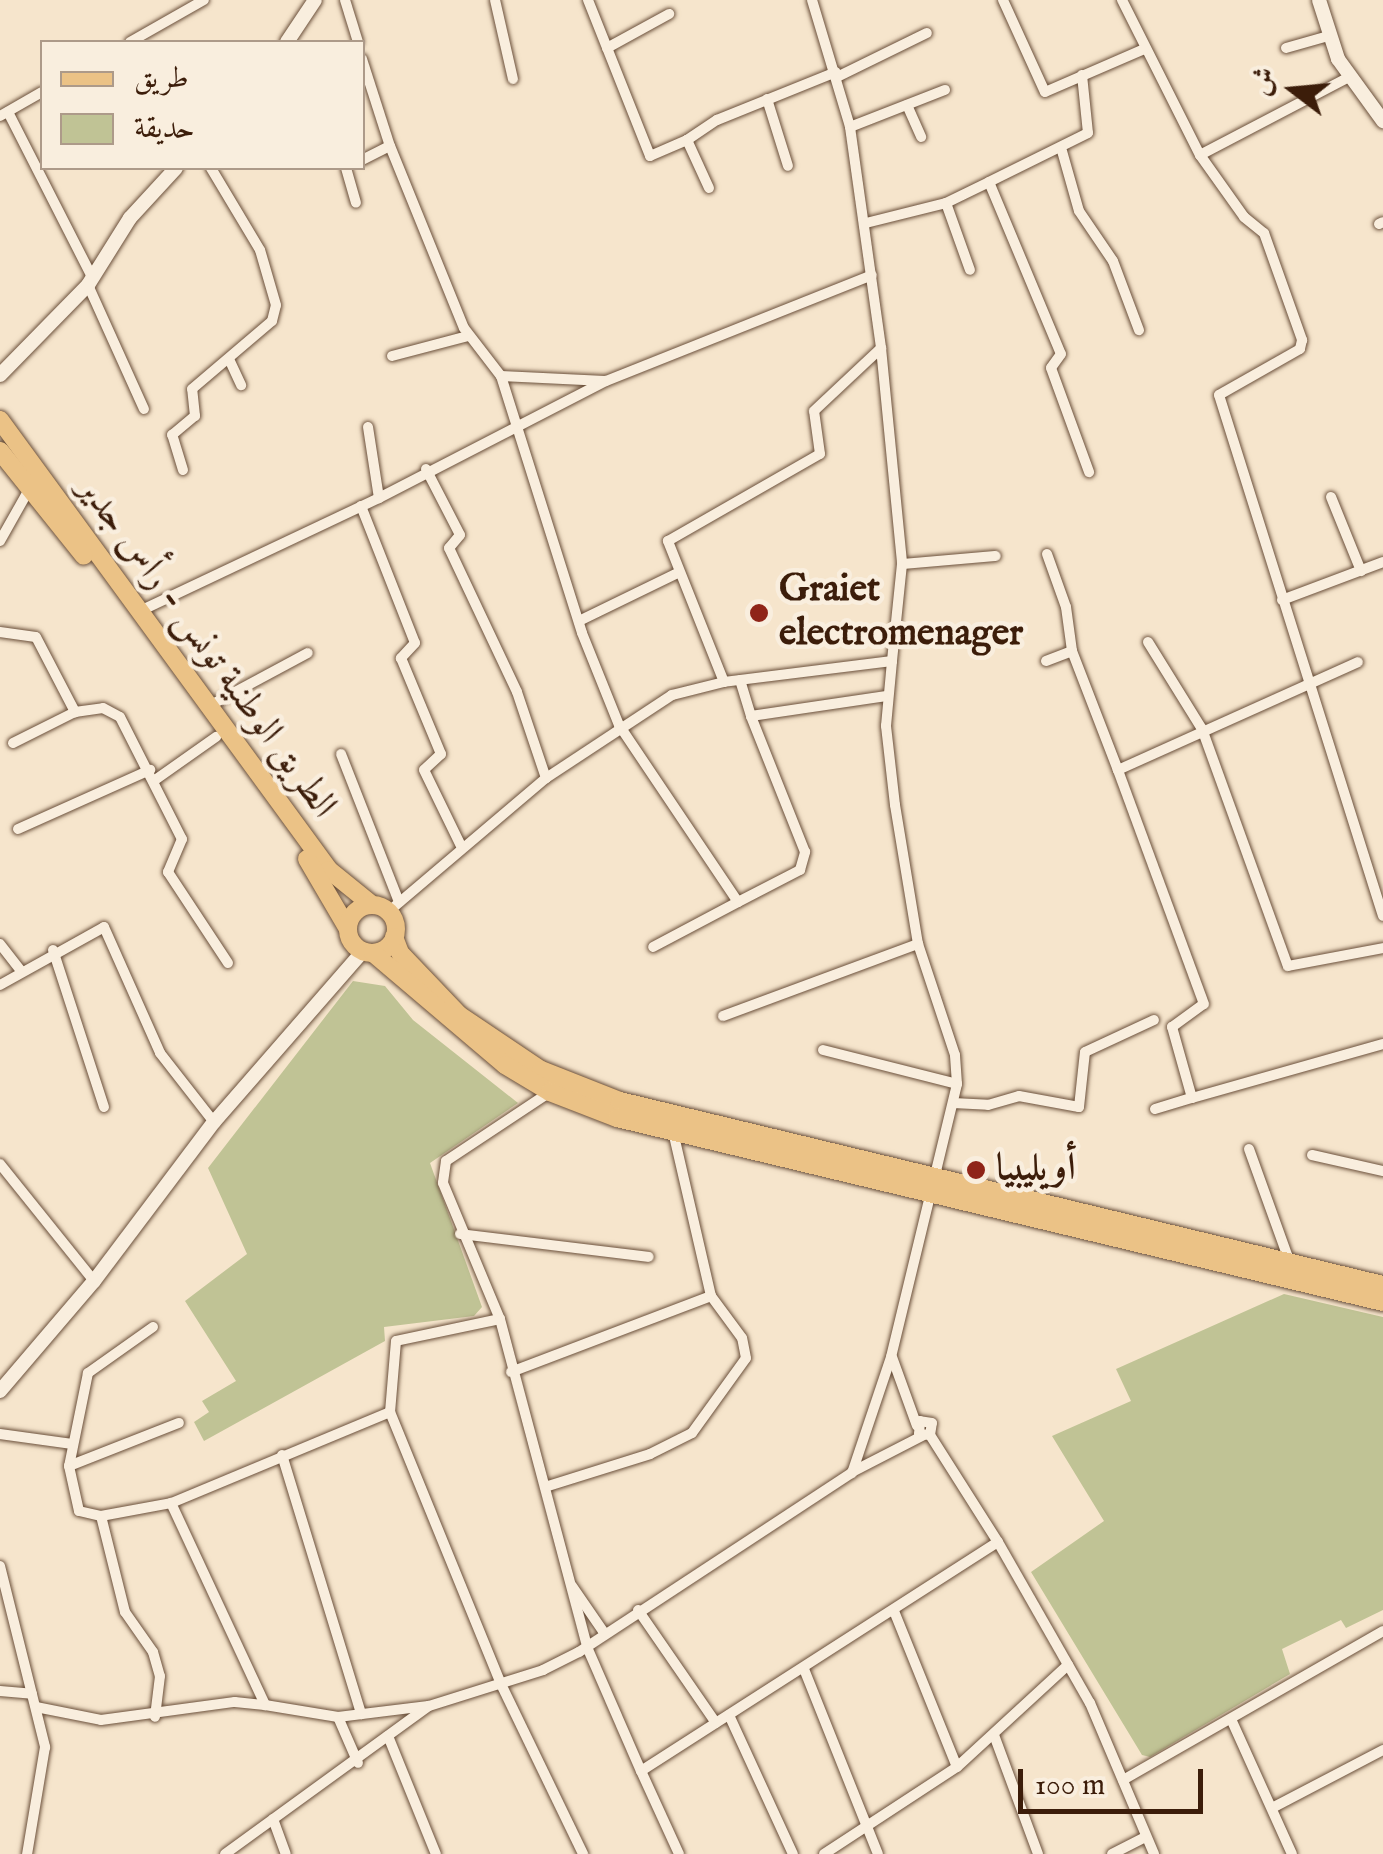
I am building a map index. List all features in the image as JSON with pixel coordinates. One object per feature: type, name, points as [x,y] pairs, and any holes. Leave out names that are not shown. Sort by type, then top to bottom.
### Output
[{"type":"main road","name":"الطريق الوطنية تونس - رأس جدير","points":[[0,420],[329,870],[386,906]]},
{"type":"main road","name":"الطريق الوطنية تونس - رأس جدير","points":[[0,451],[31,486],[289,832],[348,930],[368,952]]},
{"type":"main road","points":[[348,930],[352,915],[386,906],[400,952],[459,1015],[542,1070],[677,1118],[1383,1302]]},
{"type":"main road","points":[[394,938],[368,952],[455,1028],[550,1092],[673,1132],[1383,1285]]},
{"type":"street","points":[[134,40],[204,0]]},
{"type":"street","points":[[288,40],[315,0]]},
{"type":"street","points":[[345,0],[357,40]]},
{"type":"street","points":[[495,0],[513,79]]},
{"type":"street","points":[[588,0],[650,156],[767,99],[836,74],[926,32]]},
{"type":"street","points":[[812,0],[850,127],[881,348],[902,564],[887,696],[888,753],[918,944],[956,1055],[957,1084],[929,1186],[891,1356],[852,1472]]},
{"type":"street","points":[[1003,0],[1044,92],[1142,50]]},
{"type":"street","points":[[1122,0],[1142,50],[1200,155],[1244,217],[1264,233],[1302,340],[1300,348],[1219,395],[1308,684],[1380,890],[1383,916]]},
{"type":"street","points":[[1319,0],[1328,36],[1349,77],[1383,121]]},
{"type":"street","points":[[608,48],[669,14]]},
{"type":"street","points":[[1286,48],[1328,36]]},
{"type":"street","points":[[365,68],[390,146],[468,336],[500,376],[620,725],[738,902]]},
{"type":"street","points":[[866,223],[946,202],[1062,151],[1091,128],[1082,76]]},
{"type":"street","points":[[1200,155],[1349,77]]},
{"type":"street","points":[[850,127],[945,90]]},
{"type":"street","points":[[40,93],[4,114],[90,282],[144,409]]},
{"type":"street","points":[[767,99],[788,166]]},
{"type":"street","points":[[907,105],[920,137]]},
{"type":"street","points":[[686,140],[709,188]]},
{"type":"street","points":[[365,158],[390,146]]},
{"type":"street","points":[[1062,151],[1079,210],[1113,261],[1139,330]]},
{"type":"street","points":[[0,375],[90,282],[130,218],[174,170]]},
{"type":"street","points":[[183,470],[172,435],[195,416],[192,389],[272,322],[276,305],[260,250],[213,170]]},
{"type":"street","points":[[347,170],[356,203]]},
{"type":"street","points":[[988,182],[1061,354],[1051,368],[1089,472]]},
{"type":"street","points":[[946,202],[970,270]]},
{"type":"street","points":[[140,611],[379,498],[517,422],[606,381],[872,275]]},
{"type":"street","points":[[392,356],[468,336]]},
{"type":"street","points":[[724,682],[668,541],[820,454],[814,411],[881,348]]},
{"type":"street","points":[[229,359],[241,385]]},
{"type":"street","points":[[500,376],[606,381]]},
{"type":"street","points":[[368,428],[379,498]]},
{"type":"street","points":[[426,469],[460,535],[449,548],[517,692],[546,778]]},
{"type":"street","points":[[0,542],[31,486]]},
{"type":"street","points":[[1332,496],[1361,571]]},
{"type":"street","points":[[361,506],[415,644],[401,658],[442,754],[424,770],[462,848]]},
{"type":"street","points":[[1047,554],[1066,607],[1072,651],[1204,1004],[1172,1027],[1192,1098]]},
{"type":"street","points":[[902,564],[996,556]]},
{"type":"street","points":[[1282,600],[1383,562]]},
{"type":"street","points":[[581,620],[678,573]]},
{"type":"street","points":[[0,632],[36,637],[75,712]]},
{"type":"street","points":[[1148,642],[1202,729],[1288,966],[1383,948]]},
{"type":"street","points":[[1046,660],[1072,651]]},
{"type":"street","points":[[208,707],[308,653]]},
{"type":"street","points":[[341,754],[386,906],[546,778],[620,725],[672,695],[724,682],[892,661]]},
{"type":"street","points":[[1118,770],[1358,662]]},
{"type":"street","points":[[653,946],[800,870],[806,852],[740,680]]},
{"type":"street","points":[[752,716],[887,696]]},
{"type":"street","points":[[13,743],[75,712],[115,712],[153,775],[183,844],[168,861],[168,872],[228,963]]},
{"type":"street","points":[[18,829],[153,775],[216,737]]},
{"type":"street","points":[[0,985],[53,950],[105,928],[160,1053],[214,1122]]},
{"type":"street","points":[[0,944],[20,970]]},
{"type":"street","points":[[723,1016],[918,944]]},
{"type":"street","points":[[53,950],[104,1106]]},
{"type":"street","points":[[0,1391],[94,1280],[214,1122],[368,952]]},
{"type":"street","points":[[953,1102],[988,1105],[1019,1096],[1079,1107],[1085,1052],[1154,1020]]},
{"type":"street","points":[[1155,1109],[1383,1044]]},
{"type":"street","points":[[823,1050],[957,1084]]},
{"type":"street","points":[[550,1092],[446,1162],[442,1182],[460,1234],[500,1319],[587,1647],[679,1854]]},
{"type":"street","points":[[545,1487],[650,1454],[692,1433],[746,1358],[742,1338],[710,1296],[673,1132]]},
{"type":"street","points":[[1249,1149],[1290,1264]]},
{"type":"street","points":[[1312,1155],[1383,1171]]},
{"type":"street","points":[[0,1164],[94,1280]]},
{"type":"street","points":[[460,1234],[649,1257]]},
{"type":"street","points":[[511,1372],[710,1296]]},
{"type":"street","points":[[500,1319],[396,1340],[390,1412],[500,1682],[582,1854]]},
{"type":"street","points":[[153,1327],[95,1363],[69,1466],[79,1511],[101,1516],[171,1503],[390,1412]]},
{"type":"street","points":[[891,1356],[922,1429],[998,1542],[1068,1665],[1154,1854]]},
{"type":"street","points":[[69,1466],[180,1424]]},
{"type":"street","points":[[36,1707],[78,1718],[155,1717],[235,1702],[338,1717],[429,1706],[543,1670],[587,1647],[638,1610],[922,1429]]},
{"type":"street","points":[[0,1434],[72,1444]]},
{"type":"street","points":[[282,1454],[361,1714]]},
{"type":"street","points":[[171,1503],[265,1706]]},
{"type":"street","points":[[101,1516],[125,1612],[153,1652],[160,1676],[155,1717]]},
{"type":"street","points":[[641,1771],[998,1542]]},
{"type":"street","points":[[0,1566],[44,1747],[26,1854]]},
{"type":"street","points":[[566,1577],[605,1634]]},
{"type":"street","points":[[638,1610],[716,1723]]},
{"type":"street","points":[[894,1611],[958,1766]]},
{"type":"street","points":[[1123,1780],[1383,1632]]},
{"type":"street","points":[[824,1854],[958,1766],[1068,1665]]},
{"type":"street","points":[[804,1669],[878,1854]]},
{"type":"street","points":[[0,1692],[32,1694]]},
{"type":"street","points":[[225,1854],[358,1763],[429,1706]]},
{"type":"street","points":[[729,1715],[793,1854]]},
{"type":"street","points":[[338,1717],[358,1763]]},
{"type":"street","points":[[1231,1720],[1292,1854]]},
{"type":"street","points":[[994,1735],[1038,1854]]},
{"type":"street","points":[[388,1736],[436,1854]]},
{"type":"street","points":[[1272,1808],[1383,1750]]},
{"type":"street","points":[[273,1818],[286,1854]]},
{"type":"street","points":[[1112,1854],[1146,1837]]},
{"type":"green space","points":[[353,981],[385,986],[413,1020],[518,1103],[430,1163],[482,1307],[474,1316],[384,1327],[385,1341],[204,1441],[194,1422],[209,1412],[202,1401],[236,1381],[185,1301],[247,1254],[208,1168]]},
{"type":"green space","points":[[1284,1294],[1383,1317],[1383,1610],[1346,1628],[1341,1620],[1282,1649],[1290,1674],[1150,1757],[1142,1755],[1031,1572],[1104,1521],[1052,1436],[1131,1401],[1116,1369]]},
{"type":"place","name":"Graiet electromenager","points":[[759,613]]},
{"type":"place","name":"أويليبيا","points":[[976,1170]]}]
